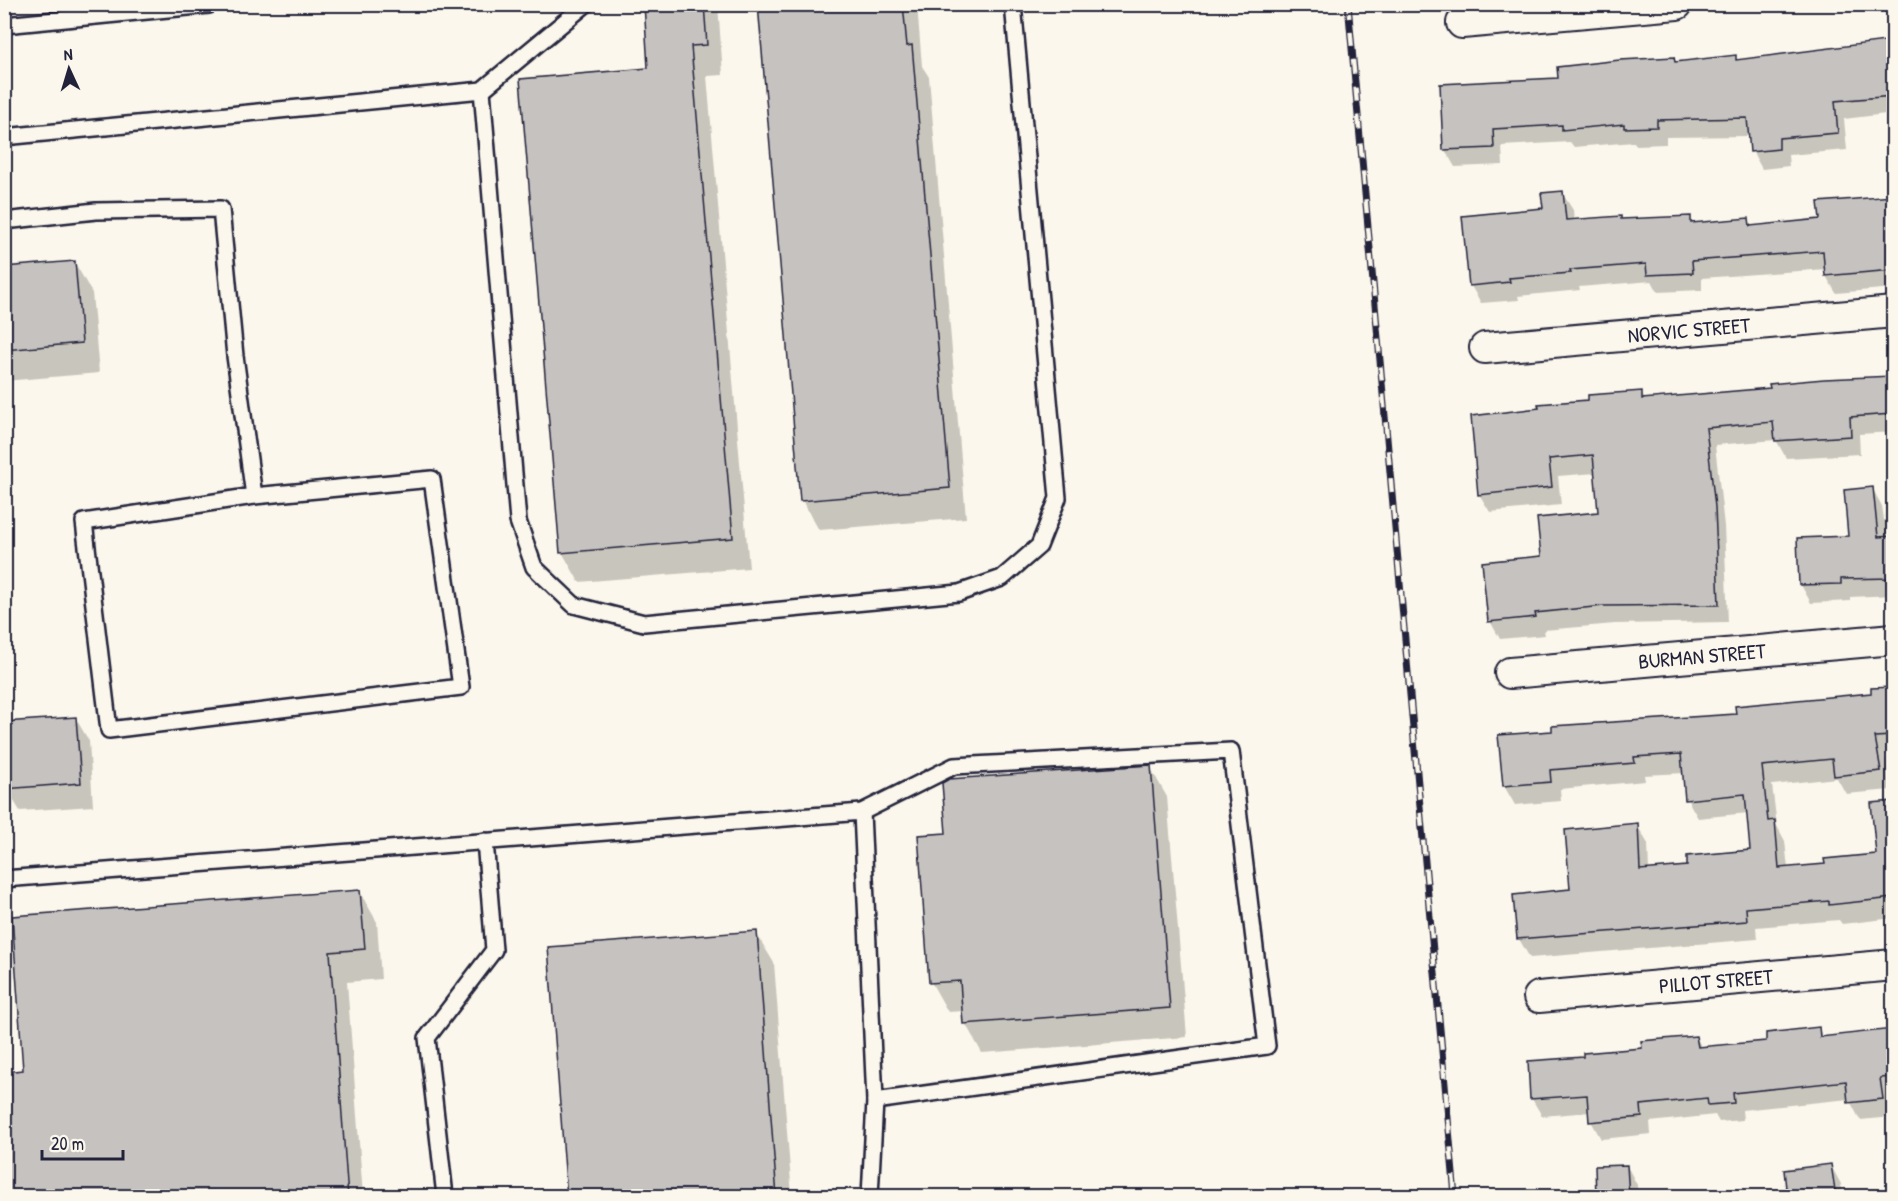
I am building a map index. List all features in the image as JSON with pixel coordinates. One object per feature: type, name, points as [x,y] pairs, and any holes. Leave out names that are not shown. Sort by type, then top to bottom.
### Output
[{"type":"street","points":[[1462,23],[1677,4]]},
{"type":"street","name":"NORVIC STREET","points":[[1485,348],[1893,312]]},
{"type":"street","name":"BURMAN STREET","points":[[1510,673],[1893,639]]},
{"type":"street","name":"PILLOT STREET","points":[[1539,997],[1893,965]]},
{"type":"lane","points":[[4,25],[209,4]]},
{"type":"lane","points":[[4,137],[482,90],[586,4]]},
{"type":"lane","points":[[482,90],[518,521],[534,567],[574,605],[644,623],[959,593],[1002,578],[1039,546],[1058,498],[1013,4]]},
{"type":"lane","points":[[4,221],[96,211],[221,209],[235,356],[254,496]]},
{"type":"lane","points":[[432,479],[460,687],[109,730],[84,522],[254,496],[432,479]]},
{"type":"lane","points":[[4,879],[862,812],[954,766],[1232,751],[1267,1046],[875,1101]]},
{"type":"lane","points":[[862,812],[875,1101],[870,1197]]},
{"type":"lane","points":[[445,1197],[427,1038],[494,950],[484,841]]},
{"type":"building","points":[[644,4],[704,4],[707,45],[691,46],[733,538],[560,553],[520,79],[648,68]]},
{"type":"building","points":[[758,4],[903,4],[907,46],[912,45],[950,488],[800,501]]},
{"type":"building","points":[[1893,40],[1893,96],[1835,101],[1838,133],[1779,138],[1779,149],[1750,152],[1747,118],[1657,120],[1657,127],[1624,128],[1624,124],[1562,130],[1562,125],[1493,129],[1494,148],[1443,150],[1440,84],[1558,78],[1557,67],[1620,60],[1674,57],[1675,62],[1736,55],[1736,60]]},
{"type":"building","points":[[1563,191],[1566,220],[1621,216],[1621,219],[1691,216],[1691,223],[1749,218],[1750,226],[1820,219],[1818,202],[1893,196],[1893,270],[1825,276],[1823,251],[1692,261],[1693,273],[1647,275],[1646,264],[1570,270],[1571,273],[1509,278],[1510,282],[1469,286],[1462,216],[1543,208],[1541,193]]},
{"type":"building","points":[[75,261],[82,343],[4,350],[4,267]]},
{"type":"building","points":[[1893,376],[1893,414],[1850,417],[1851,436],[1775,441],[1773,422],[1706,428],[1715,507],[1719,605],[1604,606],[1535,613],[1536,617],[1488,622],[1482,562],[1541,556],[1537,518],[1598,512],[1593,455],[1549,459],[1552,487],[1478,495],[1471,416],[1539,408],[1538,404],[1588,400],[1588,395],[1642,391],[1642,399],[1770,388],[1769,384]]},
{"type":"building","points":[[1873,487],[1878,537],[1893,536],[1893,578],[1841,579],[1841,584],[1799,585],[1797,538],[1848,536],[1844,490]]},
{"type":"building","points":[[1893,687],[1893,736],[1875,737],[1881,771],[1834,776],[1832,759],[1762,766],[1768,821],[1775,820],[1779,868],[1825,864],[1824,859],[1876,854],[1871,803],[1893,801],[1893,898],[1829,905],[1829,901],[1746,908],[1747,921],[1517,939],[1513,895],[1570,889],[1565,830],[1638,823],[1640,870],[1687,866],[1687,856],[1750,850],[1745,794],[1685,800],[1681,754],[1634,757],[1635,763],[1550,770],[1551,782],[1503,786],[1498,735],[1552,731],[1552,726],[1736,714],[1735,706],[1871,693],[1871,688]]},
{"type":"building","points":[[76,717],[81,783],[4,789],[4,722]]},
{"type":"building","points":[[1151,765],[1170,1008],[963,1024],[960,981],[929,983],[918,835],[946,833],[942,783],[949,779]]},
{"type":"building","points":[[360,890],[365,949],[330,952],[348,1197],[4,1197],[4,1072],[23,1070],[12,916]]},
{"type":"building","points":[[757,931],[777,1197],[567,1197],[548,947]]},
{"type":"building","points":[[1819,1027],[1820,1037],[1893,1029],[1893,1077],[1880,1078],[1883,1099],[1848,1103],[1846,1081],[1733,1093],[1734,1103],[1708,1105],[1707,1098],[1641,1105],[1642,1117],[1589,1122],[1587,1095],[1530,1099],[1528,1061],[1583,1057],[1583,1053],[1642,1048],[1641,1041],[1696,1036],[1698,1047],[1766,1041],[1766,1033]]},
{"type":"building","points":[[1831,1164],[1836,1197],[1787,1197],[1784,1170]]},
{"type":"building","points":[[1627,1165],[1629,1197],[1596,1197],[1595,1166]]},
{"type":"railway","points":[[1348,4],[1455,1196]]}]
